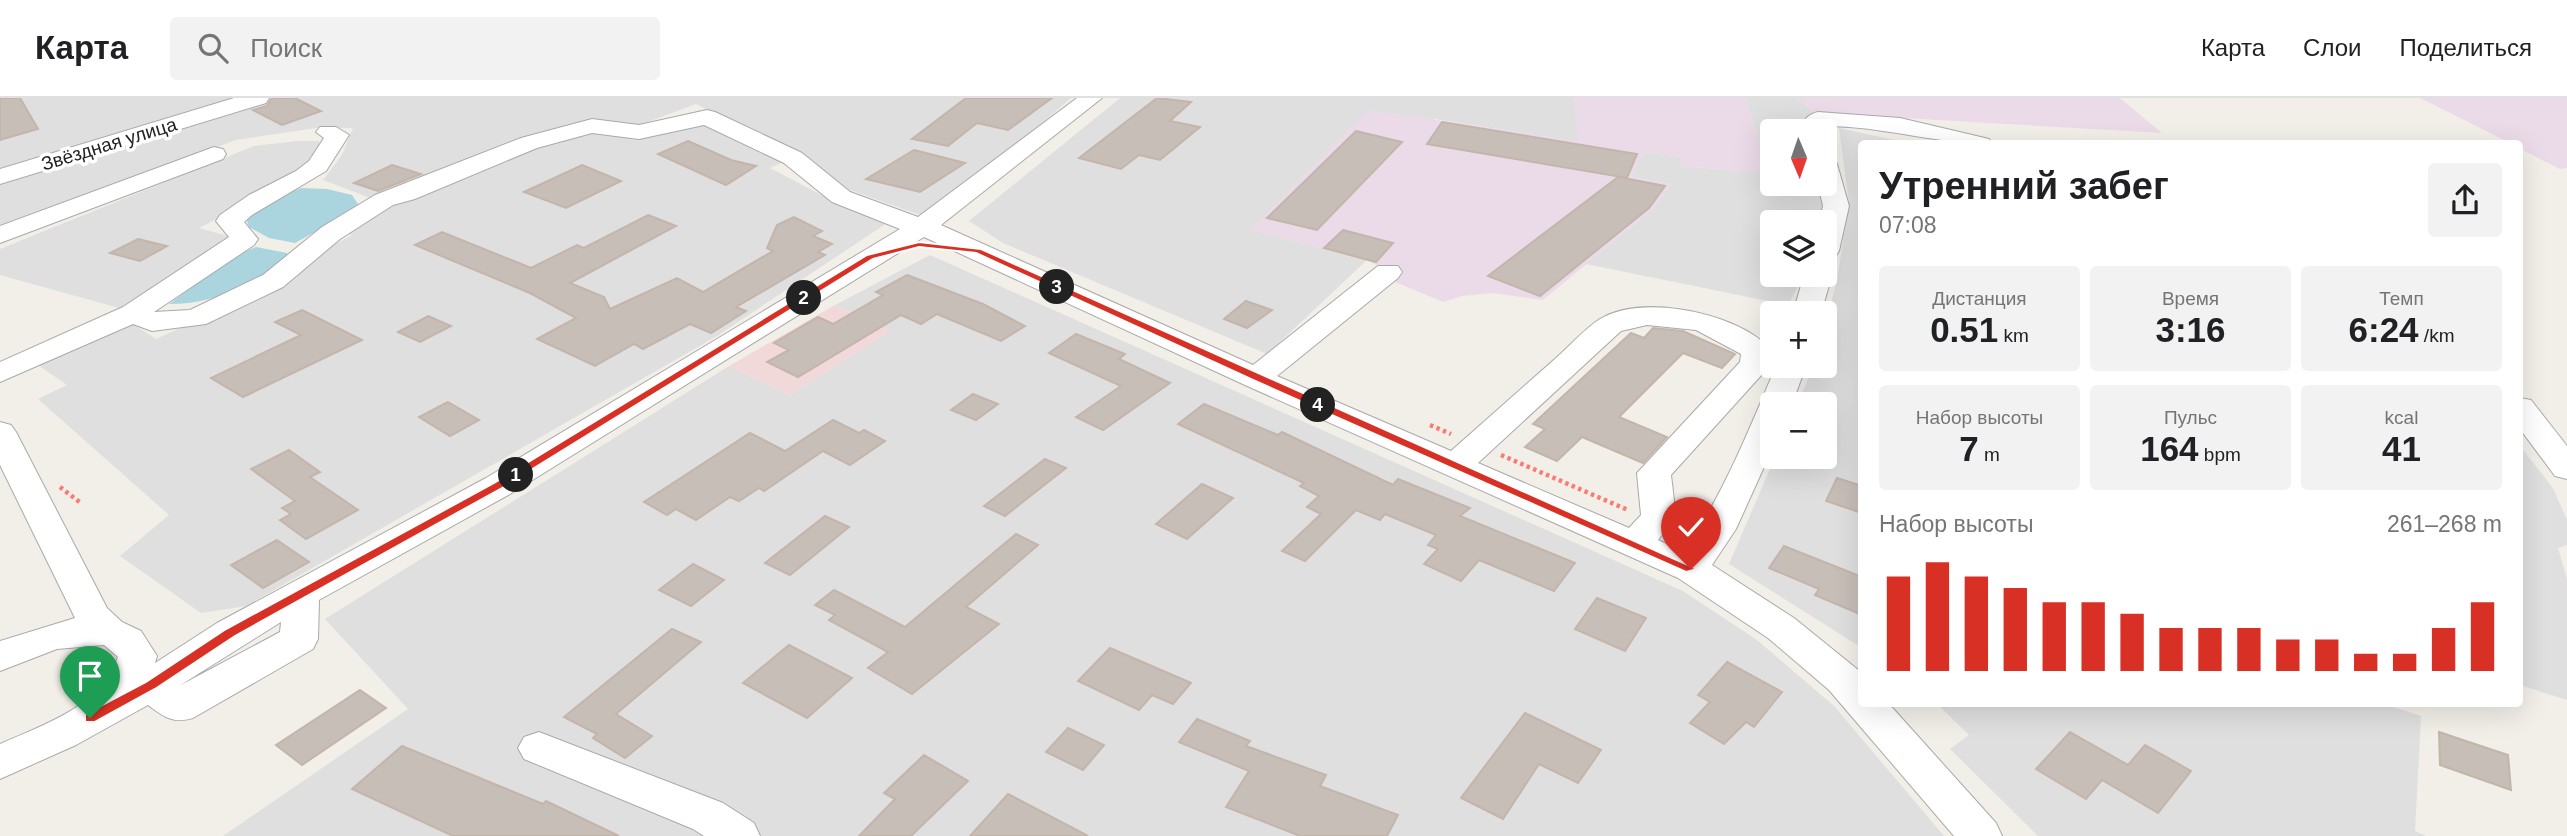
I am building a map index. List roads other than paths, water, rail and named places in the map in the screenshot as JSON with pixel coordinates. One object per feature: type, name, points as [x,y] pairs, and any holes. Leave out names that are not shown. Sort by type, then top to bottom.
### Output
[{"type":"street","name":"Звёздная улица","points":[[0,177],[258,98]]},
{"type":"street","points":[[0,763],[151,685],[230,633],[498,486],[923,226],[1091,98]]},
{"type":"street","points":[[133,313],[152,321],[196,318],[273,281],[331,233],[384,200],[406,194],[528,143],[592,126],[639,132],[707,117],[793,158],[841,197],[900,221],[923,226],[1256,378],[1467,455],[1645,533],[1691,569],[1752,606],[1799,641],[1858,695]]},
{"type":"street","points":[[1838,120],[1920,129],[1965,140]]},
{"type":"street","points":[[0,373],[133,313],[245,240],[229,221],[240,210],[323,164],[337,135],[328,132]]},
{"type":"street","points":[[0,235],[214,154]]},
{"type":"street","points":[[870,257],[919,245],[978,251]]},
{"type":"street","points":[[1256,378],[1388,272]]},
{"type":"street","points":[[1467,455],[1611,325],[1630,316],[1678,316],[1743,340],[1756,351],[1755,364],[1654,473],[1659,517],[1645,533]]},
{"type":"street","points":[[2523,411],[2567,470]]},
{"type":"street","points":[[0,432],[93,616],[138,656],[135,670],[126,686],[90,718]]},
{"type":"street","points":[[1691,569],[1718,529],[1760,440]]},
{"type":"street","points":[[151,685],[179,707],[299,639],[301,596]]},
{"type":"street","points":[[0,657],[64,633],[173,646],[230,633]]},
{"type":"street","points":[[1869,707],[1980,836]]},
{"type":"street","points":[[0,753],[39,744]]},
{"type":"street","points":[[539,748],[708,816],[738,836]]},
{"type":"water","points":[[301,188],[327,189],[352,195],[360,207],[295,243],[269,238],[249,227],[245,215],[272,199]]},
{"type":"water","points":[[256,247],[287,253],[289,257],[264,277],[233,292],[201,301],[169,304],[236,255]]}]
